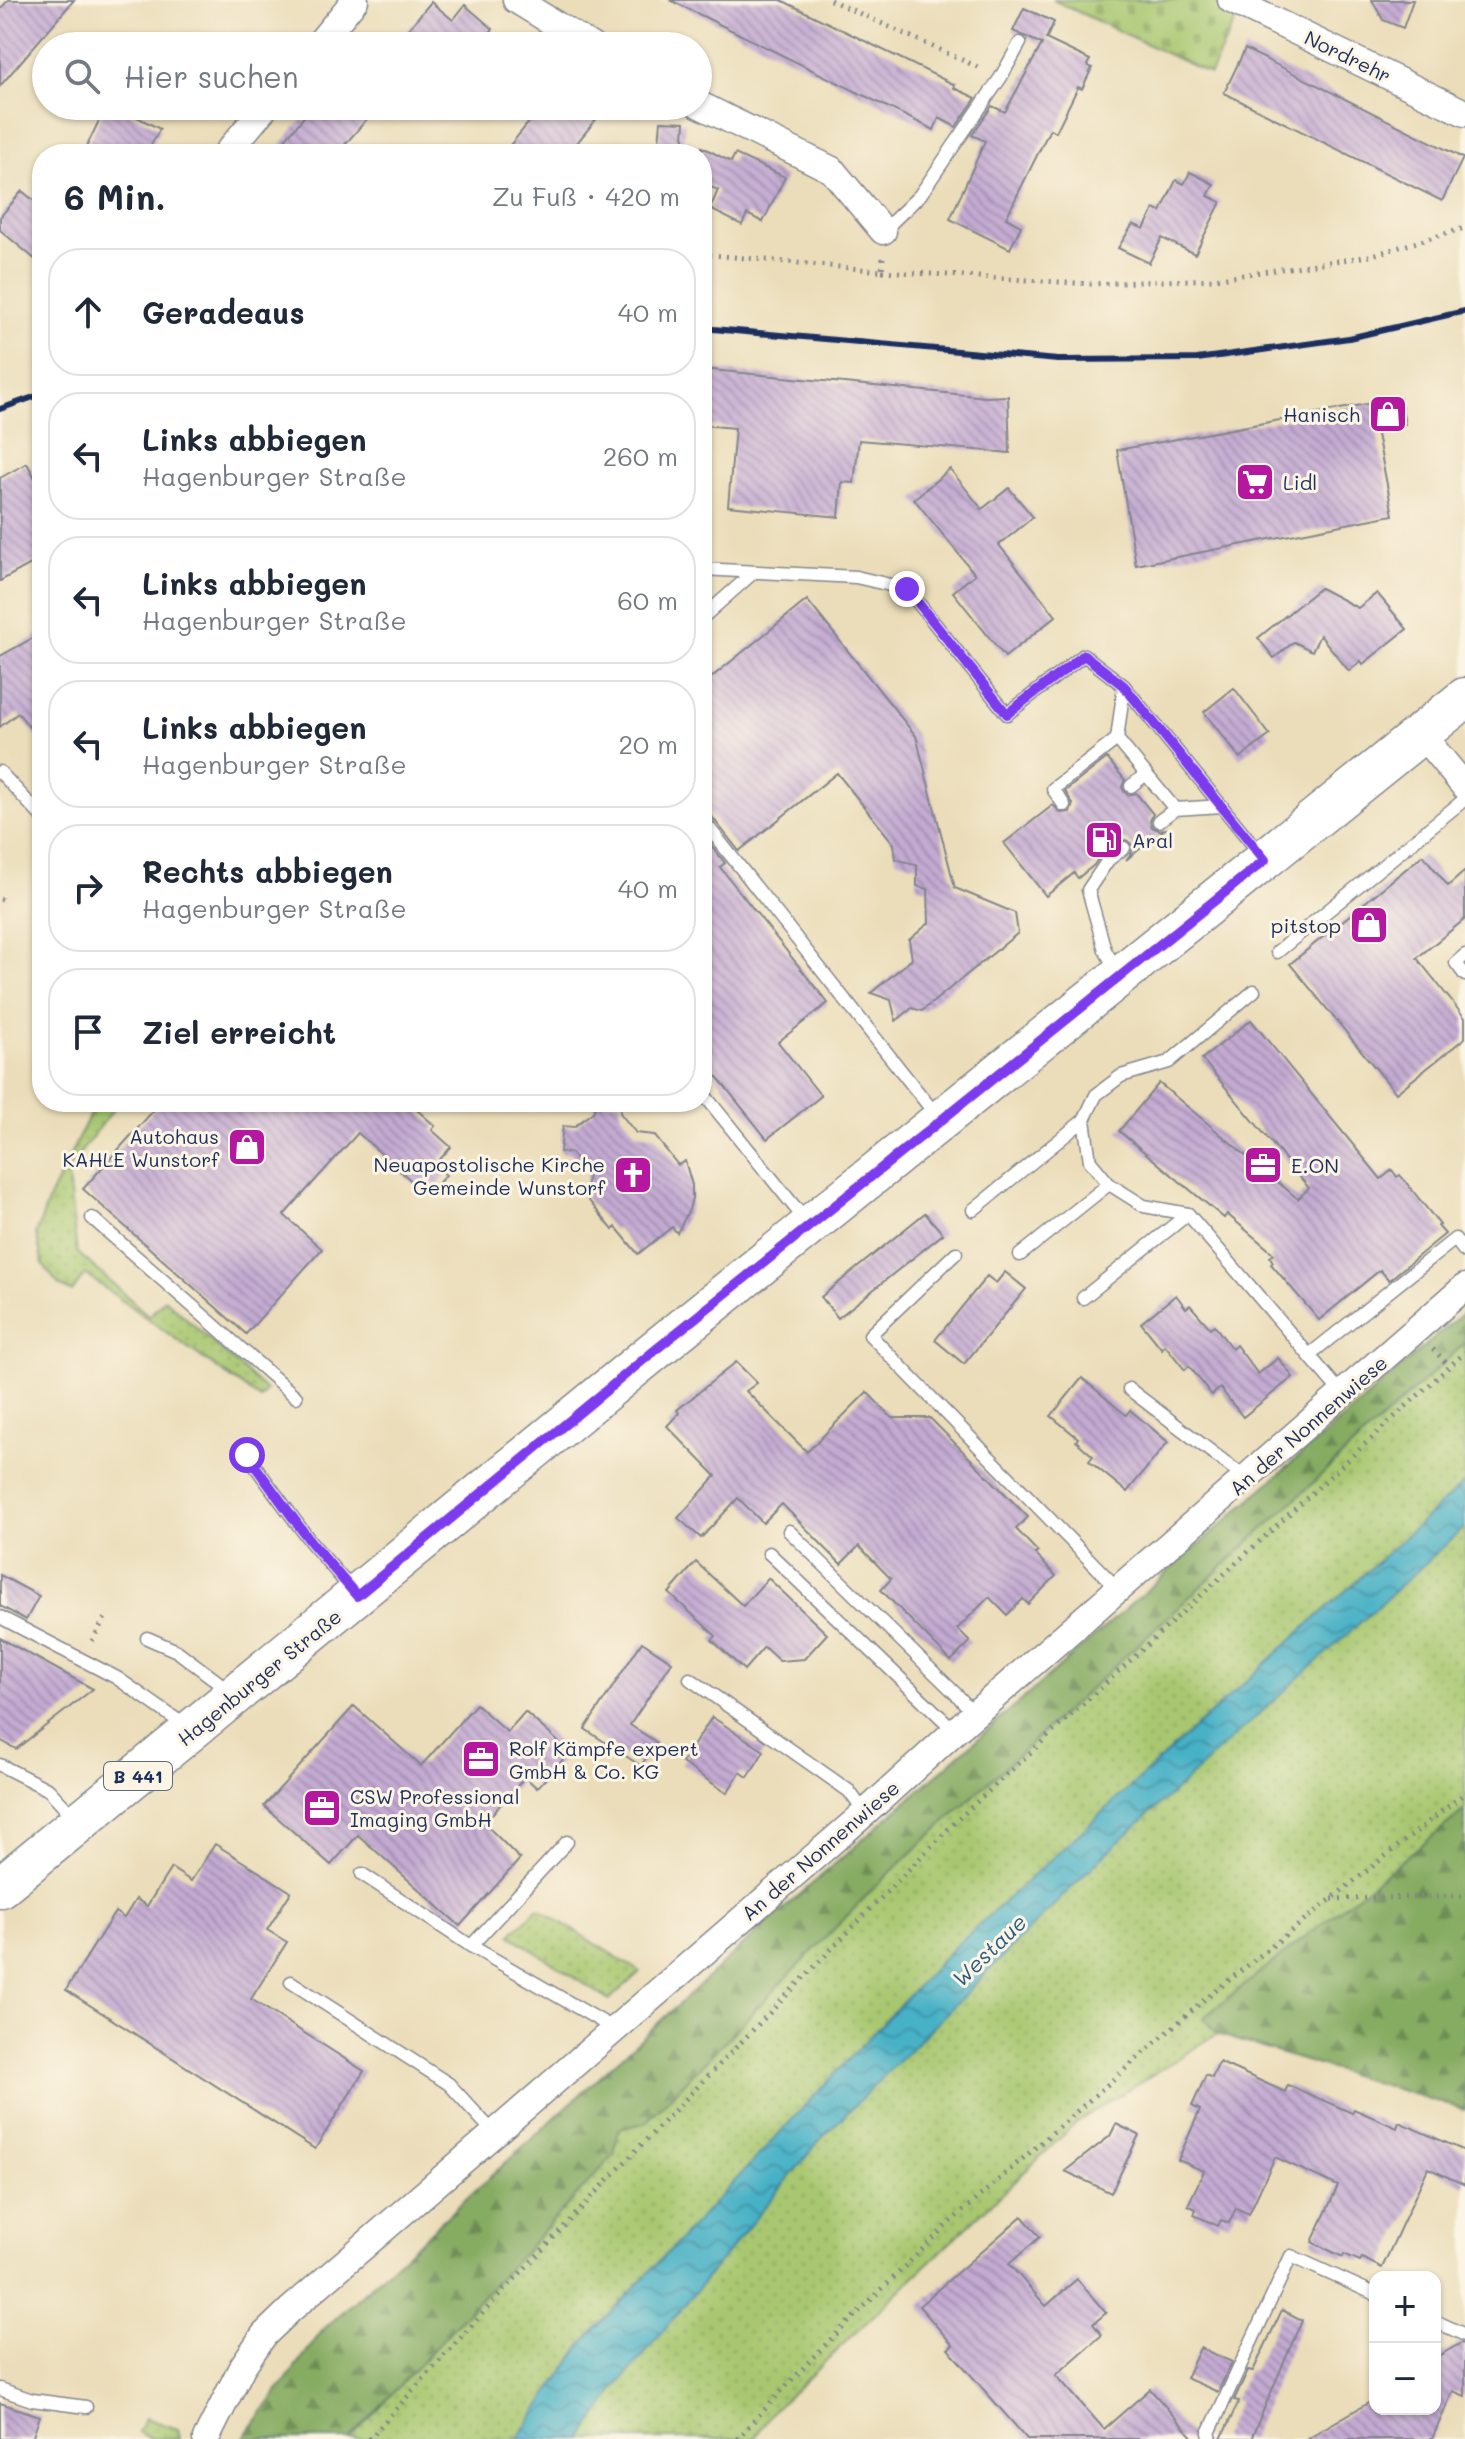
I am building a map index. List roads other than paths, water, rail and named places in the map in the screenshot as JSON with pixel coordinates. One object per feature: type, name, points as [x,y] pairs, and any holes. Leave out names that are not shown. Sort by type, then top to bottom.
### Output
[{"type":"main road","name":"Hagenburger Straße","points":[[0,1887],[654,1351],[1465,698]]},
{"type":"street","points":[[329,32],[355,0]]},
{"type":"street","points":[[516,0],[568,32]]},
{"type":"street","name":"Nordrehr","points":[[1231,0],[1465,113]]},
{"type":"street","points":[[712,111],[832,170],[883,231]]},
{"type":"street","points":[[234,144],[254,120]]},
{"type":"street","points":[[1421,734],[1465,787]]},
{"type":"street","name":"An der Nonnenwiese","points":[[206,2439],[242,2367],[264,2335],[1465,1287]]},
{"type":"lane","points":[[883,231],[920,195],[1001,77],[1020,43]]},
{"type":"lane","points":[[712,570],[856,577],[907,589],[1007,714],[1084,655],[1124,686],[1265,860]]},
{"type":"lane","points":[[712,609],[754,572]]},
{"type":"lane","points":[[1064,805],[1053,789],[1117,739],[1124,686]]},
{"type":"lane","points":[[1117,739],[1175,809]]},
{"type":"lane","points":[[0,772],[32,806]]},
{"type":"lane","points":[[1131,786],[1146,774]]},
{"type":"lane","points":[[1277,952],[1465,799]]},
{"type":"lane","points":[[1159,821],[1175,809],[1222,806]]},
{"type":"lane","points":[[712,832],[941,1122]]},
{"type":"lane","points":[[1120,976],[1105,950],[1088,890],[1107,858],[1124,848]]},
{"type":"lane","points":[[1465,955],[1456,963],[1465,975]]},
{"type":"lane","points":[[973,1210],[1084,1120],[1096,1095],[1121,1076],[1169,1062],[1254,991]]},
{"type":"lane","points":[[712,1104],[811,1227]]},
{"type":"lane","points":[[1084,1120],[1090,1161],[1109,1184],[1144,1206],[1188,1214],[1343,1395]]},
{"type":"lane","points":[[1020,1255],[1109,1184]]},
{"type":"lane","points":[[1083,1298],[1188,1214]]},
{"type":"lane","points":[[92,1218],[296,1397]]},
{"type":"lane","points":[[1309,1355],[1455,1239],[1465,1252]]},
{"type":"lane","points":[[956,1253],[870,1335],[1119,1590]]},
{"type":"lane","points":[[1129,1389],[1247,1479]]},
{"type":"lane","points":[[247,1455],[310,1541],[357,1596]]},
{"type":"lane","points":[[789,1531],[958,1696],[964,1722]]},
{"type":"lane","points":[[769,1553],[964,1722]]},
{"type":"lane","points":[[0,1617],[117,1678],[193,1731]]},
{"type":"lane","points":[[147,1638],[177,1651],[236,1695]]},
{"type":"lane","points":[[690,1679],[849,1791],[865,1813]]},
{"type":"lane","points":[[0,1765],[49,1790],[79,1823]]},
{"type":"lane","points":[[471,1946],[567,1842]]},
{"type":"lane","points":[[362,1874],[471,1946],[613,2028]]},
{"type":"lane","points":[[291,1982],[449,2084],[494,2133]]},
{"type":"lane","points":[[1211,2439],[1209,2433],[1291,2256],[1369,2291]]},
{"type":"lane","points":[[1441,2324],[1465,2335]]},
{"type":"lane","points":[[0,2389],[32,2400],[86,2407]]},
{"type":"water","name":"Westaue","points":[[1465,1482],[1465,1527],[1101,1858],[819,2141],[616,2388],[582,2439],[518,2439],[583,2343],[951,1950]]},
{"type":"railway","points":[[712,329],[1058,360],[1197,359],[1349,338],[1465,311]]},
{"type":"railway","points":[[0,409],[32,398]]},
{"type":"place","name":"Hanisch","points":[[1388,414]]},
{"type":"place","name":"Lidl","points":[[1255,482]]},
{"type":"place","name":"Aral","points":[[1104,840]]},
{"type":"place","name":"pitstop","points":[[1369,925]]},
{"type":"place","name":"Autohaus KAHLE Wunstorf","points":[[247,1147]]},
{"type":"place","name":"E.ON","points":[[1263,1165]]},
{"type":"place","name":"Neuapostolische Kirche Gemeinde Wunstorf","points":[[633,1175]]},
{"type":"place","name":"Rolf Kämpfe expert GmbH & Co. KG","points":[[481,1759]]},
{"type":"place","name":"CSW Professional Imaging GmbH","points":[[322,1808]]}]
